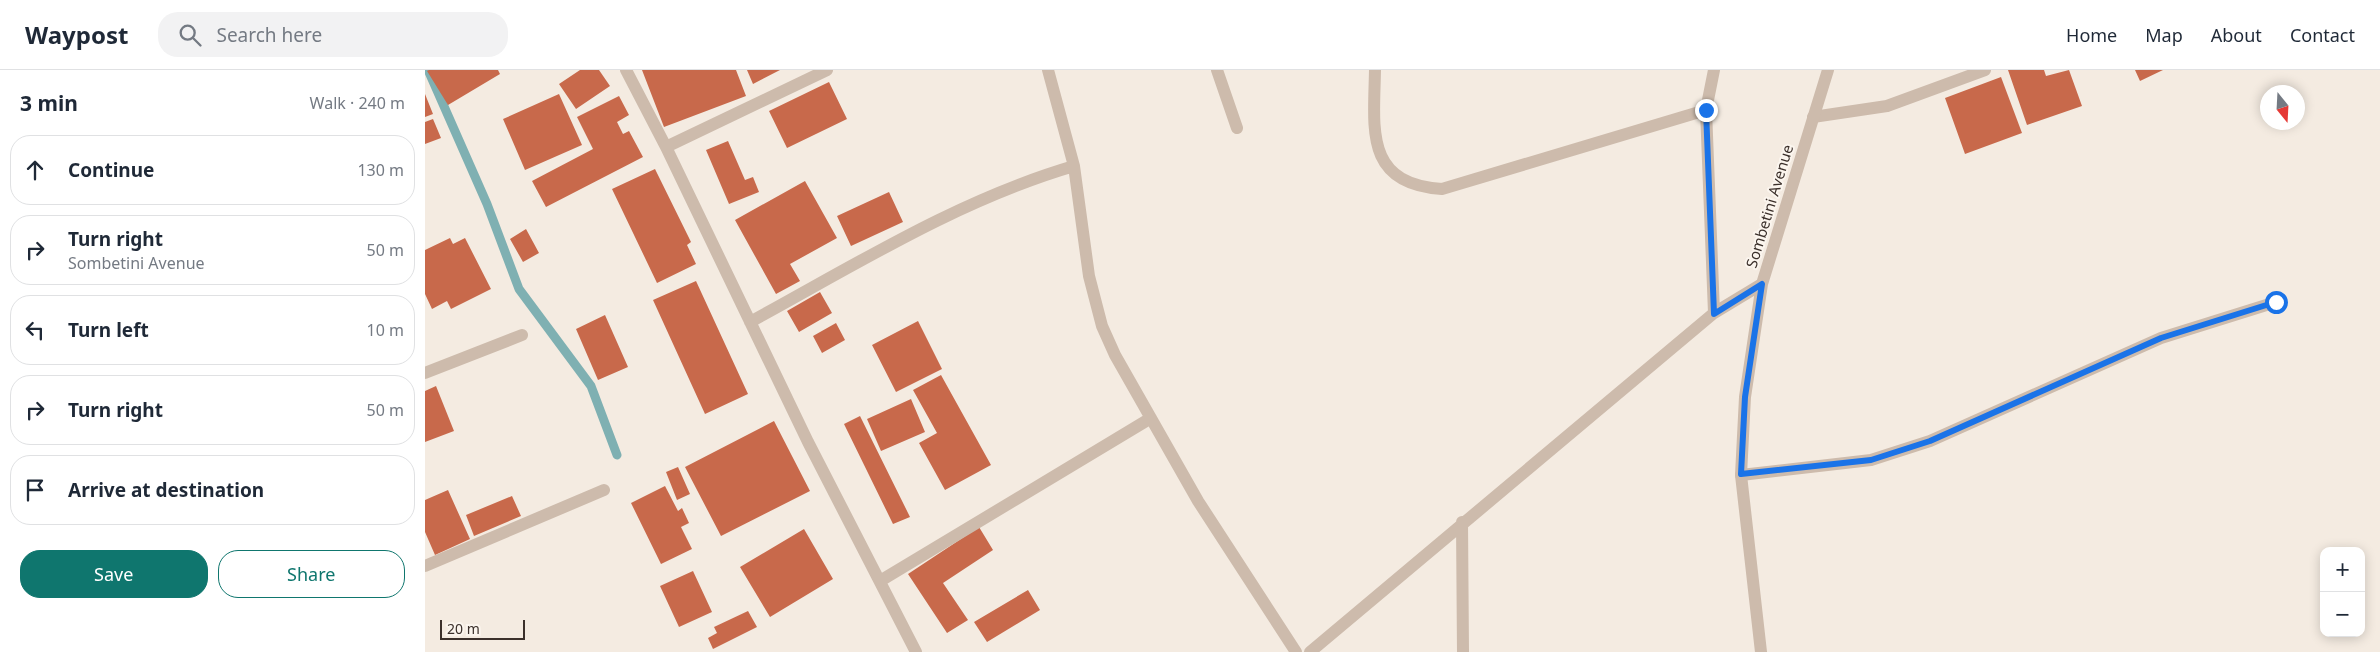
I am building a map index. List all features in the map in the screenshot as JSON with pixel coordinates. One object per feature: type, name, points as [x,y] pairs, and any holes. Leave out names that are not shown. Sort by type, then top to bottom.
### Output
[{"type":"street","points":[[626,70],[916,652]]},
{"type":"street","points":[[666,147],[827,70]]},
{"type":"street","points":[[1047,70],[1074,166],[1089,276],[1095,303],[1115,355],[1198,501],[1296,652]]},
{"type":"street","points":[[1217,70],[1237,128]]},
{"type":"street","points":[[1375,70],[1375,141],[1386,165],[1403,180],[1421,188],[1442,189],[1706,110]]},
{"type":"street","points":[[1714,70],[1706,110],[1714,314]]},
{"type":"street","name":"Sombetini Avenue","points":[[1761,652],[1741,474],[1745,397],[1762,284],[1828,70]]},
{"type":"street","points":[[1813,117],[1887,106],[1985,70]]},
{"type":"street","points":[[750,322],[952,212],[1019,184],[1074,166]]},
{"type":"street","points":[[1310,652],[1462,522],[1714,314],[1762,284]]},
{"type":"street","points":[[1741,474],[1871,460],[1930,441],[2161,338],[2276,302]]},
{"type":"street","points":[[425,373],[522,335]]},
{"type":"street","points":[[880,581],[1151,418]]},
{"type":"street","points":[[425,566],[604,490]]},
{"type":"street","points":[[1462,522],[1463,652]]},
{"type":"building","points":[[498,70],[500,74],[448,105],[427,71]]},
{"type":"building","points":[[580,70],[599,70],[610,86],[576,109],[559,84]]},
{"type":"building","points":[[642,70],[736,70],[746,96],[664,127]]},
{"type":"building","points":[[747,70],[780,70],[753,84]]},
{"type":"building","points":[[2008,70],[2044,70],[2046,76],[2069,70],[2082,106],[2027,125]]},
{"type":"building","points":[[2135,70],[2163,70],[2140,81]]},
{"type":"building","points":[[2001,77],[2022,133],[1965,154],[1945,98]]},
{"type":"building","points":[[829,82],[847,119],[787,148],[769,111]]},
{"type":"building","points":[[425,94],[433,114],[425,117]]},
{"type":"building","points":[[559,94],[582,145],[525,170],[503,119]]},
{"type":"building","points":[[619,96],[629,115],[617,122],[623,134],[629,131],[643,157],[546,207],[532,181],[593,149],[577,117]]},
{"type":"building","points":[[433,119],[441,138],[425,144],[425,122]]},
{"type":"building","points":[[728,141],[745,180],[753,177],[759,192],[729,204],[706,150]]},
{"type":"building","points":[[655,169],[691,242],[687,245],[696,264],[657,283],[612,189]]},
{"type":"building","points":[[805,181],[837,238],[790,264],[800,281],[776,294],[735,220]]},
{"type":"building","points":[[889,192],[903,222],[851,246],[837,216]]},
{"type":"building","points":[[526,229],[539,253],[523,262],[510,239]]},
{"type":"building","points":[[450,238],[453,244],[465,238],[491,289],[451,309],[447,301],[432,309],[425,294],[425,250]]},
{"type":"building","points":[[696,281],[748,394],[705,414],[653,300]]},
{"type":"building","points":[[820,292],[832,313],[799,332],[787,311]]},
{"type":"building","points":[[605,315],[628,367],[598,380],[576,329]]},
{"type":"building","points":[[918,321],[942,369],[896,392],[872,345]]},
{"type":"building","points":[[836,323],[845,340],[822,353],[813,336]]},
{"type":"building","points":[[941,375],[991,465],[945,490],[919,443],[937,433],[913,390]]},
{"type":"building","points":[[436,386],[454,431],[425,442],[425,391]]},
{"type":"building","points":[[911,399],[925,432],[881,451],[867,419]]},
{"type":"building","points":[[860,416],[910,517],[893,524],[844,424]]},
{"type":"building","points":[[774,421],[810,491],[721,536],[685,467]]},
{"type":"building","points":[[678,467],[690,494],[677,500],[666,472]]},
{"type":"building","points":[[665,486],[678,511],[682,508],[689,523],[681,527],[692,549],[661,564],[631,503]]},
{"type":"building","points":[[448,490],[470,539],[435,555],[425,532],[425,500]]},
{"type":"building","points":[[512,496],[521,516],[474,536],[466,515]]},
{"type":"building","points":[[979,527],[993,550],[943,583],[968,620],[947,633],[908,574]]},
{"type":"building","points":[[804,529],[833,579],[770,617],[740,567]]},
{"type":"building","points":[[693,571],[712,612],[679,627],[660,586]]},
{"type":"building","points":[[1028,590],[1040,610],[987,642],[974,622]]},
{"type":"building","points":[[748,611],[757,627],[713,649],[708,638],[717,633],[714,627]]},
{"type":"waterway","points":[[428,70],[487,204],[519,289],[591,386],[617,455]]},
{"type":"route","points":[[1706,110],[1714,314],[1762,284],[1745,397],[1741,474],[1871,460],[1930,441],[2161,338],[2276,302]]}]
